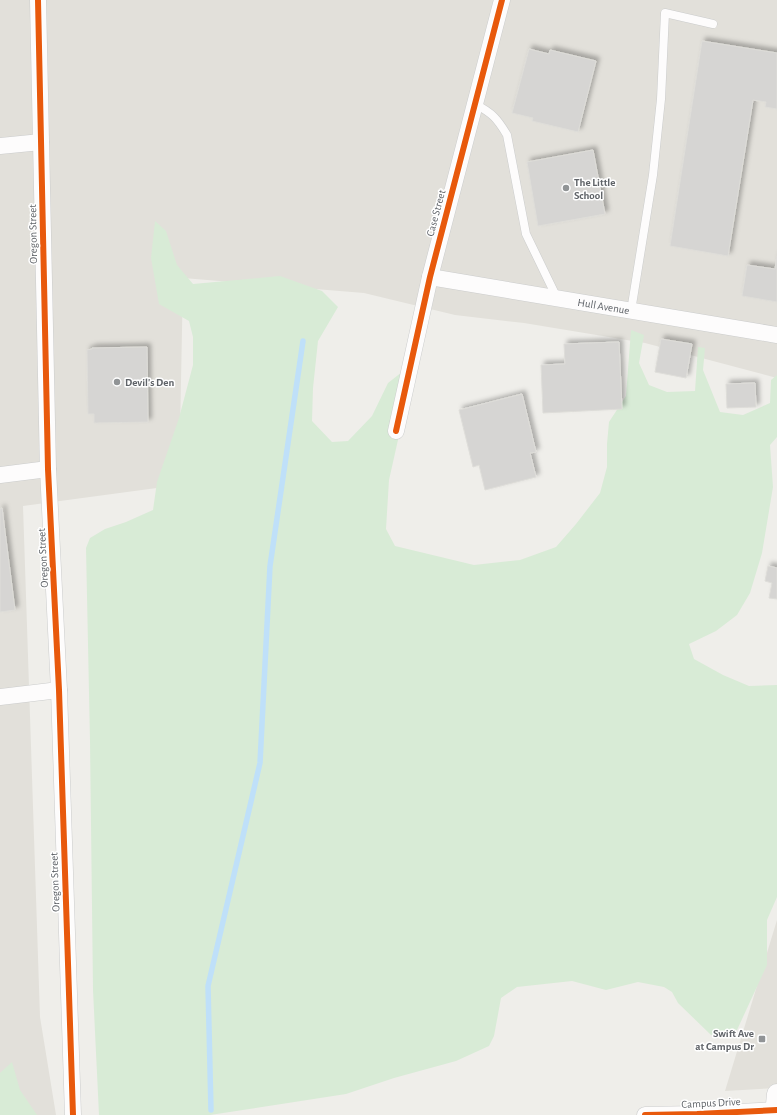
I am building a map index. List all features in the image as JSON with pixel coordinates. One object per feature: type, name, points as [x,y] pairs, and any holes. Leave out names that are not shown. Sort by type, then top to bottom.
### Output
[{"type":"street","name":"Oregon Street","points":[[38,0],[48,469],[59,690],[73,1115]]},
{"type":"street","name":"Case Street","points":[[396,431],[430,277],[502,0]]},
{"type":"street","points":[[0,146],[41,142]]},
{"type":"street","name":"Hull Avenue","points":[[430,277],[777,335]]},
{"type":"street","points":[[0,475],[48,469]]},
{"type":"street","points":[[0,698],[59,690]]},
{"type":"street","name":"Campus Drive","points":[[645,1115],[697,1114],[776,1107]]},
{"type":"lane","points":[[631,311],[653,175],[661,99],[665,13],[713,24]]},
{"type":"lane","points":[[475,104],[491,113],[500,123],[507,135],[526,234],[557,298]]},
{"type":"shaded area","points":[[0,0],[777,0],[777,378],[645,343],[524,323],[455,315],[364,293],[183,278],[179,485],[23,506],[40,1017],[56,1115],[0,1115]]},
{"type":"shaded area","points":[[777,920],[777,1088],[725,1091]]},
{"type":"green space","points":[[155,221],[166,231],[177,265],[193,284],[280,276],[322,291],[338,307],[318,341],[313,388],[312,421],[332,442],[348,441],[372,416],[388,383],[402,372],[411,382],[389,480],[386,529],[395,546],[474,565],[520,560],[556,547],[600,493],[607,467],[609,422],[626,396],[631,330],[644,335],[639,363],[649,385],[667,392],[695,391],[698,347],[705,348],[703,370],[720,412],[743,415],[770,403],[771,380],[777,375],[777,437],[770,445],[773,487],[762,553],[750,593],[737,615],[716,631],[689,644],[694,659],[723,675],[749,686],[777,685],[777,897],[767,920],[767,965],[737,1030],[711,1035],[678,1003],[672,992],[664,987],[638,982],[606,990],[572,981],[517,987],[501,998],[494,1036],[489,1046],[456,1061],[394,1078],[346,1094],[210,1115],[99,1115],[93,990],[86,548],[90,538],[105,529],[126,522],[153,510],[157,482],[179,418],[193,365],[193,337],[189,321],[159,304],[151,258]]},
{"type":"green space","points":[[12,1062],[20,1090],[37,1115],[0,1115],[0,1073]]},
{"type":"building","points":[[702,41],[777,53],[777,109],[765,107],[766,102],[753,100],[728,256],[670,246]]},
{"type":"building","points":[[529,49],[549,54],[550,50],[596,61],[578,132],[532,121],[533,118],[512,113]]},
{"type":"building","name":"The Little School","points":[[593,150],[605,214],[538,226],[527,162]]},
{"type":"building","points":[[777,256],[777,302],[742,296],[747,265],[775,269]]},
{"type":"building","points":[[661,339],[692,344],[686,378],[655,372]]},
{"type":"building","points":[[619,342],[622,409],[543,413],[541,365],[565,364],[564,344]]},
{"type":"building","name":"Devil's Den","points":[[147,347],[148,422],[94,423],[94,414],[88,414],[87,350],[92,348]]},
{"type":"building","points":[[755,383],[756,407],[727,408],[726,384]]},
{"type":"building","points":[[522,394],[536,452],[530,453],[536,477],[485,490],[479,465],[473,467],[459,410]]},
{"type":"building","points":[[2,508],[15,610],[0,612],[0,509]]},
{"type":"building","points":[[768,566],[777,568],[777,599],[769,598],[772,583],[765,581]]},
{"type":"waterway","points":[[211,1110],[208,986],[260,763],[270,566],[303,341]]},
{"type":"cycle path","points":[[38,0],[48,469],[59,690],[73,1115]]},
{"type":"cycle path","points":[[396,431],[430,277],[502,0]]},
{"type":"cycle path","points":[[645,1115],[777,1110]]},
{"type":"place","name":"The Little School","points":[[566,188]]},
{"type":"place","name":"Devil's Den","points":[[117,382]]},
{"type":"place","name":"Swift Ave at Campus Dr","points":[[762,1039]]}]
